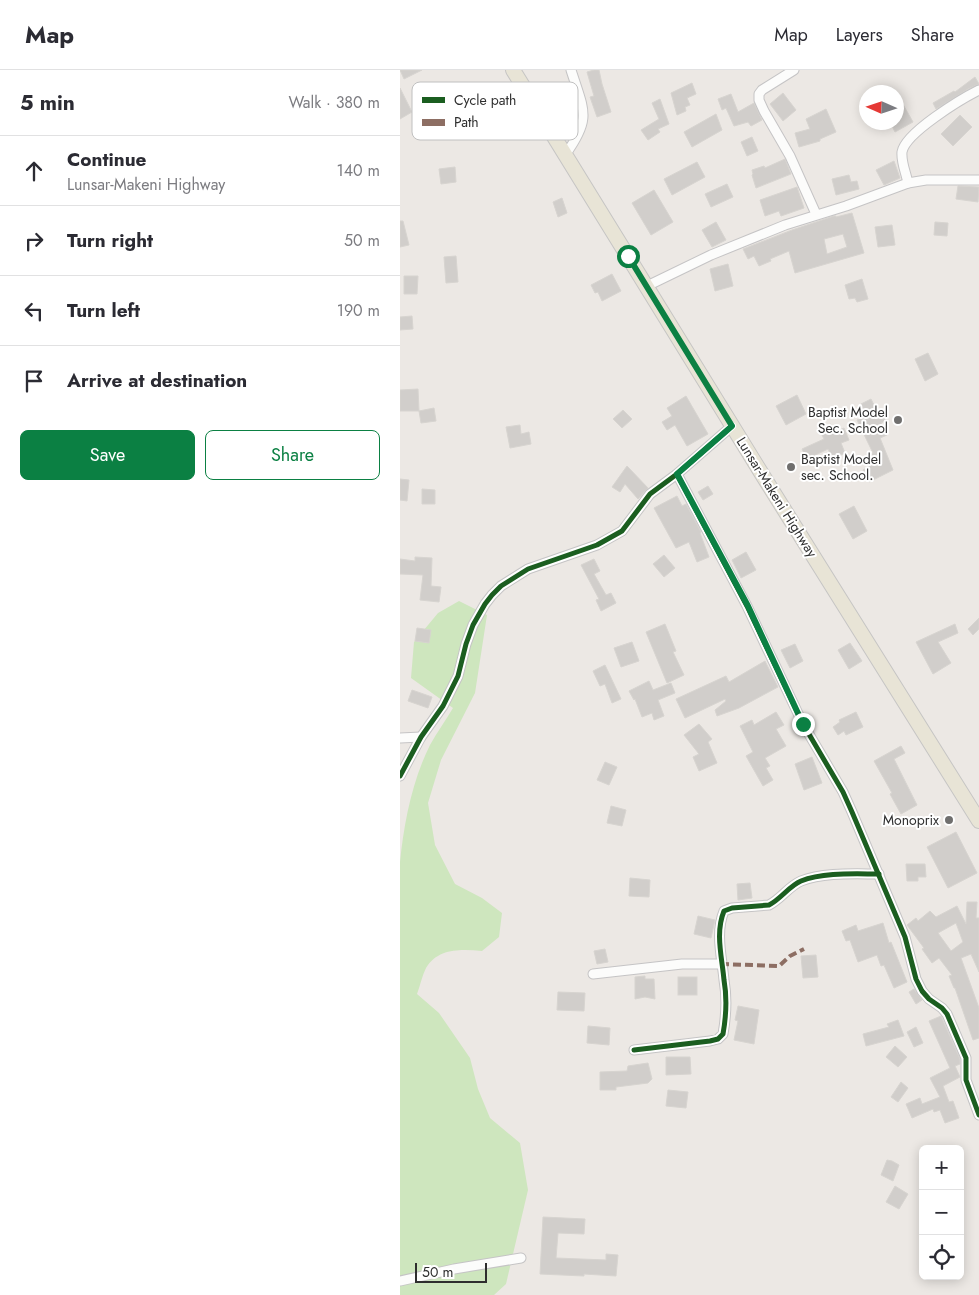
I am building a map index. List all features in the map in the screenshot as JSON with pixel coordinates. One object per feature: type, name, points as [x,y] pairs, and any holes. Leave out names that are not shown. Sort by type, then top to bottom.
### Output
[{"type":"main road","name":"Lunsar-Makeni Highway","points":[[513,70],[520,82]]},
{"type":"main road","name":"Lunsar-Makeni Highway","points":[[556,140],[979,821]]},
{"type":"street","points":[[571,70],[575,82]]},
{"type":"street","points":[[794,70],[762,90],[759,94],[759,100],[770,123],[790,156],[816,214]]},
{"type":"street","points":[[908,183],[902,153],[905,144],[913,134],[928,122],[979,90]]},
{"type":"street","points":[[578,92],[584,116],[578,134]]},
{"type":"street","points":[[565,155],[574,140]]},
{"type":"street","points":[[647,286],[711,255],[785,224],[854,203],[908,183],[926,180],[979,180]]},
{"type":"street","points":[[400,776],[458,676],[473,625],[492,595],[501,586],[528,569],[596,545],[622,530],[650,494],[677,474],[732,426]]},
{"type":"street","points":[[677,474],[748,606],[803,724],[842,792],[879,874],[907,943],[916,979],[922,991],[929,999],[947,1014],[966,1058],[966,1080],[976,1098],[979,1116]]},
{"type":"street","points":[[400,738],[421,737]]},
{"type":"street","points":[[634,1050],[710,1041],[718,1039],[723,1034],[726,1005],[725,980],[719,944],[721,919],[724,910],[770,905],[793,886],[810,879],[838,875],[879,874]]},
{"type":"street","points":[[594,974],[682,964],[722,964]]},
{"type":"street","points":[[400,1282],[454,1269],[521,1258]]},
{"type":"lane","points":[[578,125],[581,129]]},
{"type":"green space","points":[[459,601],[487,615],[475,693],[441,760],[428,803],[435,845],[455,884],[482,898],[502,913],[499,937],[482,951],[451,951],[443,953],[431,961],[423,974],[417,994],[439,1013],[470,1058],[478,1089],[490,1118],[520,1143],[528,1190],[506,1284],[494,1295],[400,1295],[400,862],[407,817],[418,773],[430,745],[453,708],[411,678],[414,642],[438,613]]},
{"type":"building","points":[[400,70],[422,70],[404,79]]},
{"type":"building","points":[[599,70],[611,112],[597,117],[590,97],[594,96],[587,72]]},
{"type":"building","points":[[975,77],[979,84],[936,109],[933,103],[955,92]]},
{"type":"building","points":[[692,83],[696,94],[687,98],[690,105],[685,107],[686,111],[677,115],[671,93]]},
{"type":"building","points":[[400,88],[412,112],[400,119]]},
{"type":"building","points":[[783,93],[796,110],[783,121],[770,104]]},
{"type":"building","points":[[731,94],[738,112],[754,103],[762,120],[751,126],[748,122],[734,126],[726,108],[722,110],[718,99]]},
{"type":"building","points":[[660,99],[669,124],[658,129],[660,132],[648,140],[641,130],[659,119],[652,103]]},
{"type":"building","points":[[904,106],[913,122],[904,127]]},
{"type":"building","points":[[826,109],[836,132],[820,139],[820,141],[799,147],[795,133],[810,129],[806,119]]},
{"type":"building","points":[[716,114],[722,130],[692,147],[684,132]]},
{"type":"building","points":[[960,115],[972,127],[953,146],[941,134]]},
{"type":"building","points":[[752,137],[758,151],[747,156],[741,142]]},
{"type":"building","points":[[785,159],[791,174],[756,188],[752,170],[764,166],[765,168]]},
{"type":"building","points":[[894,161],[900,178],[884,185],[876,170]]},
{"type":"building","points":[[697,162],[705,177],[672,195],[664,179]]},
{"type":"building","points":[[455,167],[456,182],[441,184],[439,169]]},
{"type":"building","points":[[849,175],[851,182],[857,181],[859,189],[836,195],[832,179]]},
{"type":"building","points":[[727,184],[733,197],[711,207],[705,194]]},
{"type":"building","points":[[958,186],[979,187],[978,202],[956,199]]},
{"type":"building","points":[[797,187],[804,208],[781,216],[779,211],[765,216],[760,200]]},
{"type":"building","points":[[654,190],[673,222],[651,235],[632,203]]},
{"type":"building","points":[[562,198],[567,213],[558,217],[553,202]]},
{"type":"building","points":[[852,213],[864,253],[795,273],[789,251],[759,266],[754,256],[748,259],[743,249],[792,230],[834,216]],"holes":[[[843,234],[847,247],[827,254],[824,239]]]},
{"type":"building","points":[[400,221],[403,221],[409,245],[400,247]]},
{"type":"building","points":[[716,222],[726,240],[712,247],[702,230]]},
{"type":"building","points":[[935,222],[948,223],[947,236],[934,235]]},
{"type":"building","points":[[892,225],[895,245],[878,247],[875,227]]},
{"type":"building","points":[[456,256],[458,282],[446,283],[444,257]]},
{"type":"building","points":[[728,264],[733,286],[715,291],[710,269]]},
{"type":"building","points":[[612,274],[621,291],[602,301],[598,292],[595,293],[591,285]]},
{"type":"building","points":[[404,276],[418,276],[417,294],[404,294]]},
{"type":"building","points":[[862,279],[868,299],[857,302],[855,298],[849,299],[845,285]]},
{"type":"building","points":[[412,316],[413,329],[400,330],[400,317]]},
{"type":"building","points":[[928,353],[938,374],[925,381],[915,359]]},
{"type":"building","points":[[418,389],[419,411],[400,411],[400,390]]},
{"type":"building","points":[[797,395],[806,414],[786,425],[776,406]]},
{"type":"building","points":[[686,396],[708,434],[687,446],[675,425],[667,430],[662,422],[672,416],[667,408]]},
{"type":"building","points":[[871,399],[877,411],[882,409],[887,420],[881,423],[887,435],[880,438],[893,470],[869,482],[863,470],[870,466],[865,456],[873,453],[857,420],[867,416],[861,404]]},
{"type":"building","points":[[434,408],[436,421],[421,423],[419,411]]},
{"type":"building","points":[[623,410],[632,419],[622,428],[613,419]]},
{"type":"building","points":[[831,424],[835,432],[844,428],[849,440],[841,443],[845,453],[833,459],[828,449],[807,459],[802,449],[824,439],[819,429]]},
{"type":"building","points":[[520,425],[521,434],[529,432],[531,444],[510,448],[506,427]]},
{"type":"building","points":[[627,466],[648,488],[638,499],[625,484],[620,492],[612,487]]},
{"type":"building","points":[[400,479],[409,480],[407,501],[400,500]]},
{"type":"building","points":[[708,486],[713,494],[703,500],[698,492]]},
{"type":"building","points":[[422,489],[435,490],[435,504],[422,504]]},
{"type":"building","points":[[677,496],[682,506],[686,504],[701,532],[709,557],[697,562],[689,542],[676,548],[654,508]]},
{"type":"building","points":[[854,506],[867,531],[853,539],[839,514]]},
{"type":"building","points":[[746,552],[756,570],[741,578],[732,560]]},
{"type":"building","points":[[664,555],[675,568],[664,577],[653,564]]},
{"type":"building","points":[[415,557],[432,558],[431,586],[441,587],[439,602],[420,600],[423,575],[400,574],[400,559],[415,561]]},
{"type":"building","points":[[594,559],[600,571],[594,574],[606,595],[611,593],[616,603],[601,611],[596,600],[599,599],[581,565]]},
{"type":"building","points":[[979,618],[979,629],[973,635],[968,629]]},
{"type":"building","points":[[665,624],[676,651],[673,652],[684,675],[667,683],[646,632]]},
{"type":"building","points":[[955,624],[958,633],[938,642],[951,663],[933,674],[916,642]]},
{"type":"building","points":[[417,628],[431,630],[429,643],[415,641]]},
{"type":"building","points":[[632,642],[639,661],[621,667],[614,648]]},
{"type":"building","points":[[850,643],[862,661],[849,669],[838,650]]},
{"type":"building","points":[[795,644],[803,661],[790,668],[781,650]]},
{"type":"building","points":[[765,661],[778,687],[739,708],[717,716],[715,710],[726,701],[725,699],[685,718],[676,699],[726,676],[729,682]]},
{"type":"building","points":[[605,665],[621,699],[612,703],[605,684],[600,686],[593,671]]},
{"type":"building","points":[[649,681],[653,690],[671,683],[675,693],[658,700],[664,716],[654,720],[652,713],[642,717],[635,699],[629,691]]},
{"type":"building","points":[[412,690],[432,697],[428,708],[408,701]]},
{"type":"building","points":[[776,712],[784,725],[776,729],[786,746],[765,758],[770,766],[766,768],[773,780],[763,786],[746,756],[753,752],[740,726],[752,720],[754,725]]},
{"type":"building","points":[[856,712],[863,727],[846,735],[844,731],[838,735],[833,727],[840,722],[839,720]]},
{"type":"building","points":[[699,724],[712,739],[708,742],[717,763],[699,771],[693,757],[699,754],[684,735]]},
{"type":"building","points":[[901,746],[905,753],[894,759],[917,805],[901,814],[890,794],[892,793],[874,761]]},
{"type":"building","points":[[812,757],[822,783],[804,790],[795,764]]},
{"type":"building","points":[[605,762],[617,767],[609,785],[597,780]]},
{"type":"building","points":[[611,806],[626,810],[622,826],[607,823]]},
{"type":"building","points":[[956,832],[977,873],[948,888],[927,847]]},
{"type":"building","points":[[906,864],[925,864],[926,877],[918,877],[918,881],[907,881]]},
{"type":"building","points":[[630,878],[650,880],[649,897],[629,896]]},
{"type":"building","points":[[750,883],[752,898],[738,900],[737,884]]},
{"type":"building","points":[[967,902],[977,902],[976,918],[979,918],[979,972],[971,954],[961,958],[979,1008],[979,1038],[973,1040],[949,976],[952,975],[939,958],[932,963],[922,949],[924,948],[907,925],[916,918],[918,921],[930,911],[936,917],[957,906],[966,924]],"holes":[[[956,923],[963,942],[951,951],[938,933]]]},
{"type":"building","points":[[698,916],[715,920],[711,938],[694,934]]},
{"type":"building","points":[[883,923],[889,943],[891,942],[907,982],[894,988],[884,965],[881,966],[877,955],[858,962],[850,940],[846,941],[842,931],[856,925],[858,931]]},
{"type":"building","points":[[605,949],[608,962],[597,964],[594,951]]},
{"type":"building","points":[[816,955],[818,977],[803,978],[801,956]]},
{"type":"building","points":[[645,976],[645,979],[654,979],[655,999],[645,997],[635,999],[635,977]]},
{"type":"building","points":[[678,977],[697,977],[697,995],[678,995]]},
{"type":"building","points":[[914,989],[922,1000],[916,1004],[909,992]]},
{"type":"building","points":[[558,992],[585,993],[584,1011],[557,1010]]},
{"type":"building","points":[[738,1006],[759,1010],[754,1044],[734,1040],[738,1021],[735,1020]]},
{"type":"building","points":[[941,1016],[960,1059],[960,1064],[955,1066],[960,1077],[943,1086],[949,1102],[953,1101],[959,1118],[945,1123],[940,1110],[934,1112],[933,1109],[912,1118],[906,1104],[920,1098],[922,1104],[940,1097],[930,1078],[950,1068],[929,1021]]},
{"type":"building","points":[[898,1020],[904,1036],[866,1046],[863,1034],[889,1027],[887,1024]]},
{"type":"building","points":[[588,1026],[610,1028],[609,1045],[587,1043]]},
{"type":"building","points":[[916,1027],[923,1043],[914,1047],[907,1032]]},
{"type":"building","points":[[895,1046],[907,1057],[898,1067],[886,1057]]},
{"type":"building","points":[[666,1057],[690,1057],[691,1074],[666,1075]]},
{"type":"building","points":[[648,1063],[652,1079],[648,1083],[616,1087],[616,1090],[600,1090],[600,1072],[627,1071],[628,1066]]},
{"type":"building","points":[[901,1082],[908,1088],[898,1102],[891,1097]]},
{"type":"building","points":[[668,1090],[688,1092],[686,1108],[666,1106]]},
{"type":"building","points":[[887,1160],[899,1165],[893,1181],[881,1175]]},
{"type":"building","points":[[895,1186],[908,1194],[899,1209],[886,1202]]},
{"type":"building","points":[[543,1217],[585,1219],[584,1234],[558,1233],[556,1258],[606,1260],[606,1254],[618,1255],[616,1276],[540,1274]]},
{"type":"marked path","points":[[721,964],[779,966],[790,956],[804,949]]},
{"type":"cycle path","points":[[400,776],[421,737],[443,706],[458,676],[473,625],[492,595],[501,586],[528,569],[597,545],[622,531],[650,494],[677,474],[732,426]]},
{"type":"cycle path","points":[[677,474],[747,606],[803,724],[843,792],[905,937],[916,979],[922,991],[929,999],[947,1014],[966,1058],[966,1080],[979,1115]]},
{"type":"cycle path","points":[[634,1050],[710,1041],[718,1039],[723,1034],[726,1000],[720,928],[724,911],[732,908],[769,905],[797,883],[810,878],[839,874],[879,874]]},
{"type":"place","name":"Baptist Model Sec. School","points":[[898,420]]},
{"type":"place","name":"Baptist Model sec. School.","points":[[791,467]]},
{"type":"place","name":"Monoprix","points":[[949,820]]},
{"type":"route","points":[[628,256],[732,426],[677,474],[748,606],[803,724]]}]
